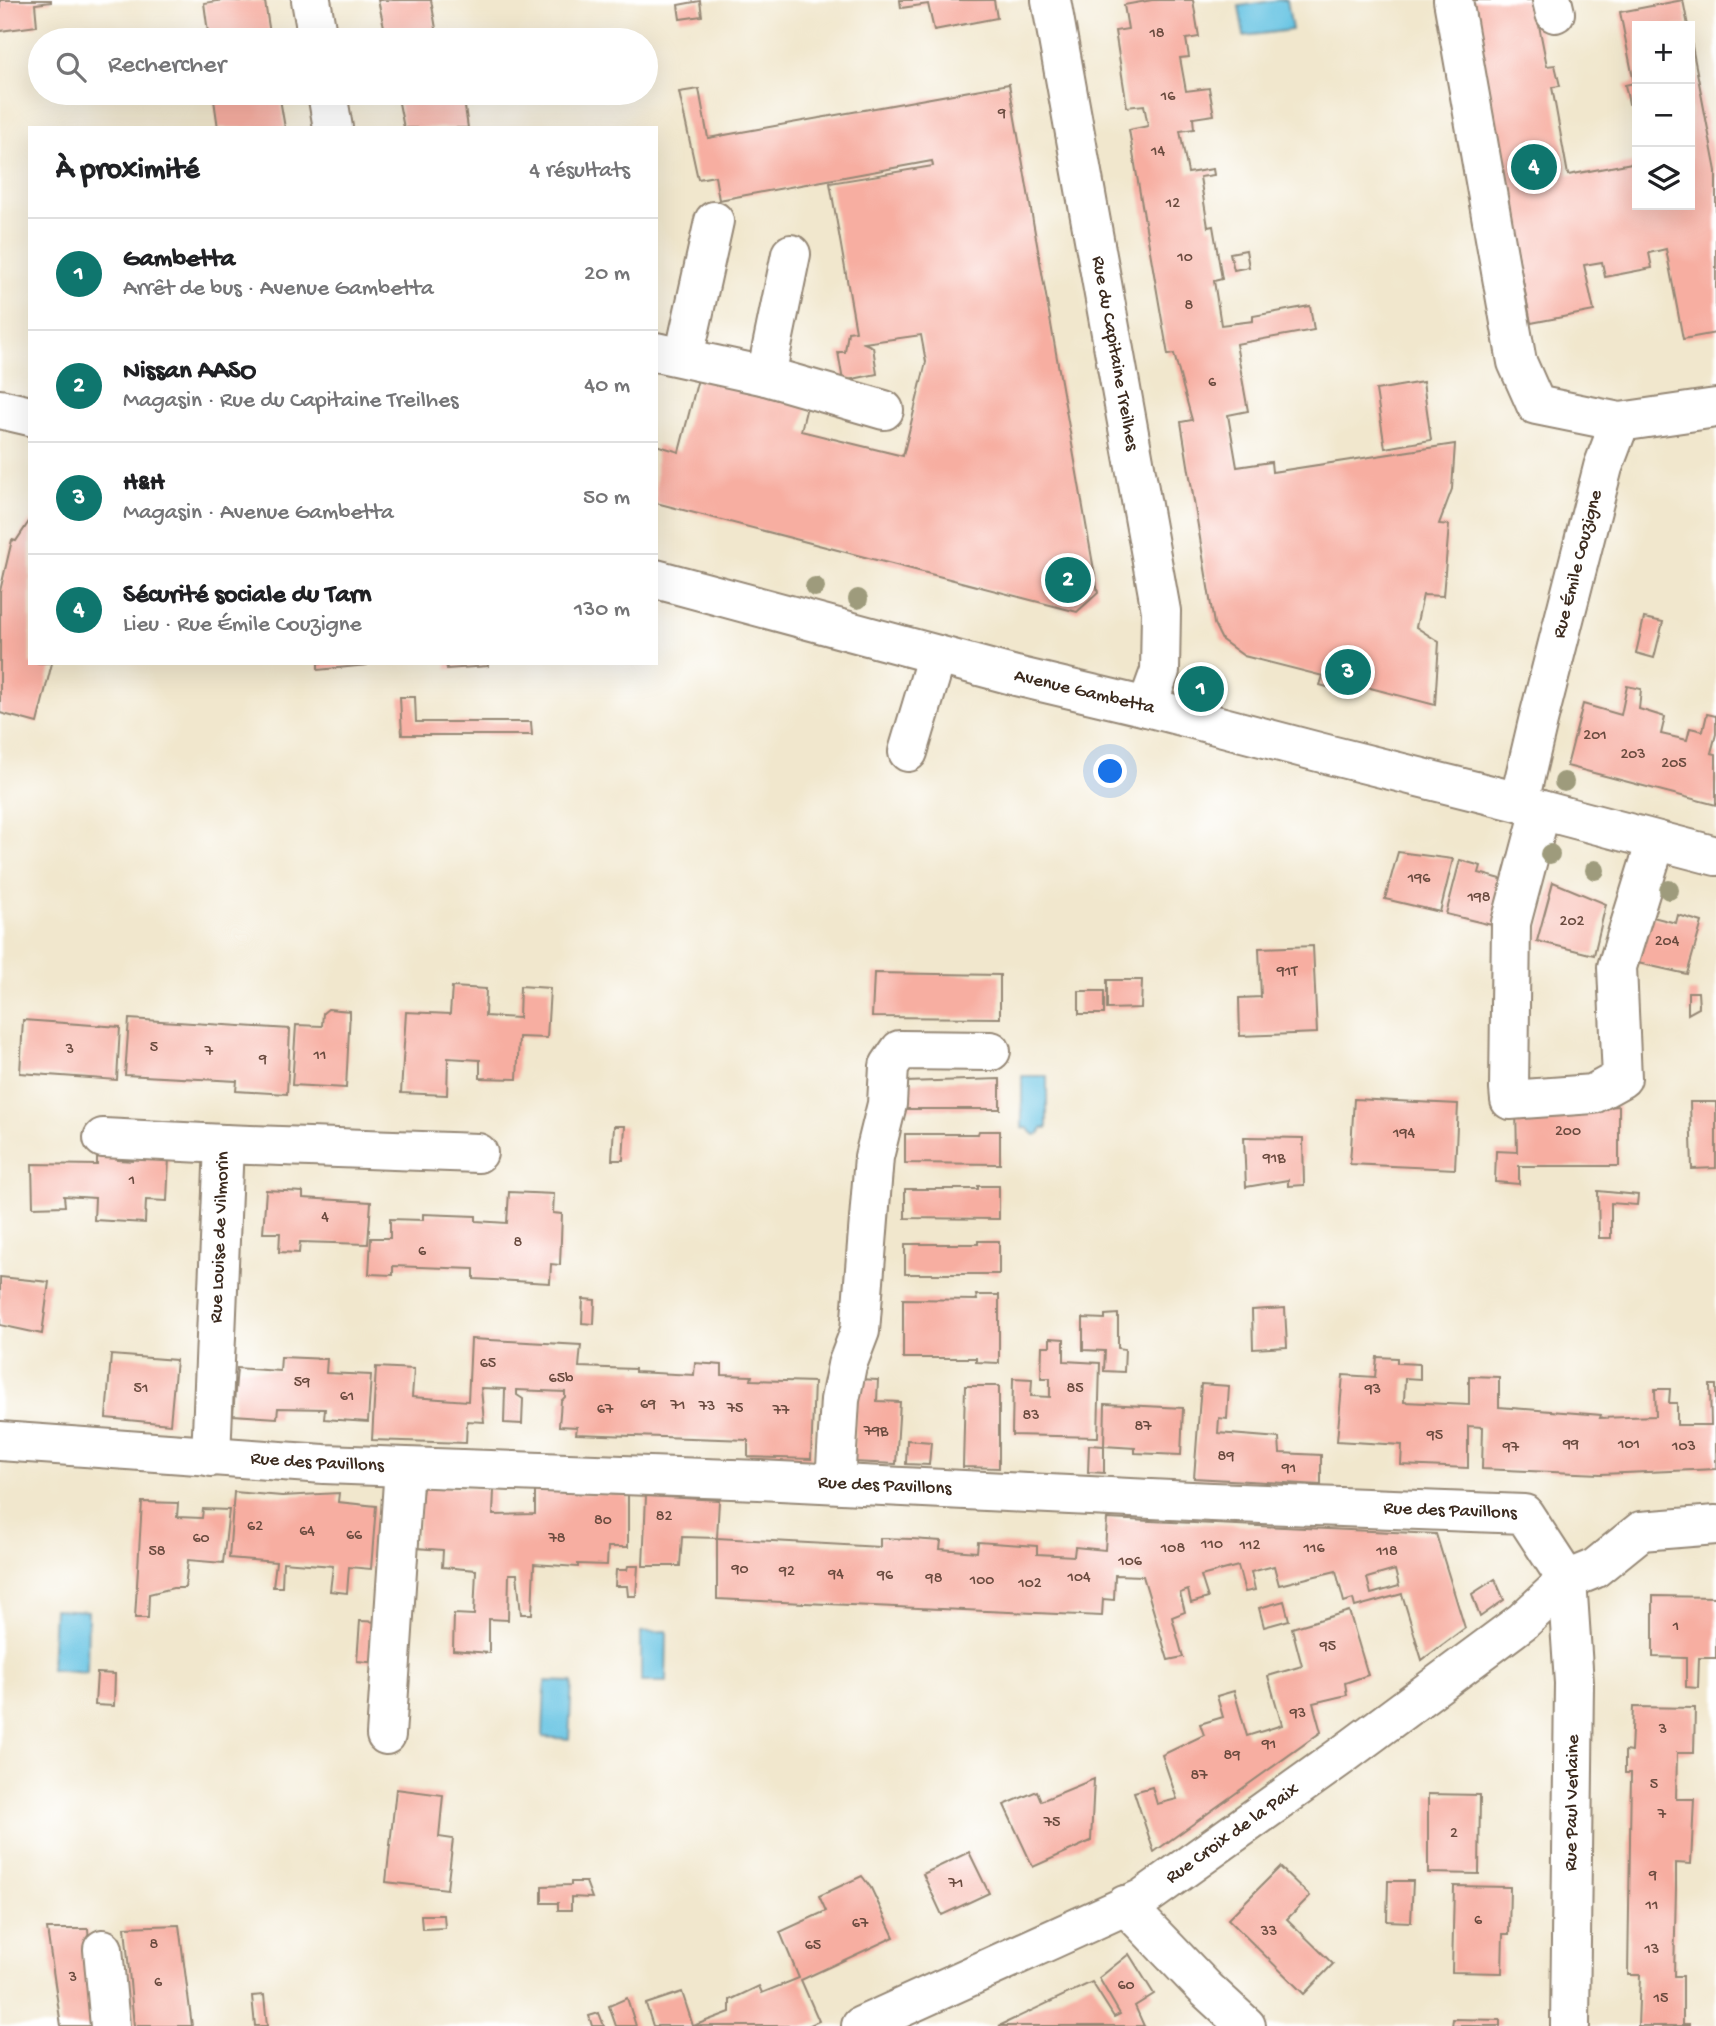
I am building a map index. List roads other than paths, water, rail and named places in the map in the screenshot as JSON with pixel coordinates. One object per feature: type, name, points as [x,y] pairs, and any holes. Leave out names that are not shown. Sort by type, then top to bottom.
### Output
[{"type":"street","points":[[311,0],[316,28]]},
{"type":"street","name":"Rue du Capitaine Treilhes","points":[[1051,0],[1161,611],[1160,671],[1147,707]]},
{"type":"street","points":[[1453,0],[1517,362],[1536,405],[1620,422],[1716,408]]},
{"type":"street","points":[[329,105],[333,126]]},
{"type":"street","points":[[715,221],[670,354],[766,376],[884,410]]},
{"type":"street","points":[[766,376],[791,254]]},
{"type":"street","name":"Rue Émile Couzigne","points":[[1620,422],[1603,467],[1538,721],[1530,806],[1511,923],[1510,1100],[1593,1094],[1622,1079],[1617,967],[1656,841]]},
{"type":"street","name":"Avenue Gambetta","points":[[658,580],[937,655],[1147,707],[1716,856]]},
{"type":"street","points":[[908,752],[937,655]]},
{"type":"street","points":[[835,1483],[840,1400],[847,1365],[860,1331],[874,1157],[887,1104],[889,1066],[900,1051],[991,1051]]},
{"type":"street","points":[[103,1138],[224,1144]]},
{"type":"street","name":"Rue Louise de Vilmorin","points":[[211,1457],[224,1144],[478,1153]]},
{"type":"street","name":"Rue des Pavillons","points":[[0,1441],[211,1457],[404,1467],[1524,1514],[1567,1580]]},
{"type":"street","points":[[386,1735],[404,1467]]},
{"type":"street","points":[[1567,1580],[1594,1569],[1641,1531],[1716,1525]]},
{"type":"street","name":"Rue Croix de la Paix","points":[[860,2026],[1143,1898],[1340,1758],[1523,1621],[1567,1580]]},
{"type":"street","name":"Rue Paul Verlaine","points":[[1567,1580],[1574,1683],[1570,2026]]},
{"type":"street","points":[[1125,1905],[1207,1990],[1246,2026]]},
{"type":"street","points":[[103,1949],[110,2026]]},
{"type":"water","points":[[1287,0],[1292,30],[1244,36],[1239,6]]},
{"type":"water","points":[[1022,1076],[1047,1076],[1047,1128],[1042,1128],[1040,1134],[1035,1135],[1027,1128],[1022,1128]]},
{"type":"water","points":[[54,1609],[88,1611],[87,1673],[51,1670]]},
{"type":"water","points":[[667,1631],[666,1682],[641,1682],[641,1632]]},
{"type":"water","points":[[545,1681],[572,1682],[569,1739],[543,1737]]},
{"type":"place","name":"Sécurité sociale du Tarn","points":[[1534,167]]},
{"type":"place","name":"Nissan AASO","points":[[1068,580]]},
{"type":"place","name":"H&H","points":[[1348,672]]},
{"type":"place","name":"Gambetta","points":[[1201,689]]}]
